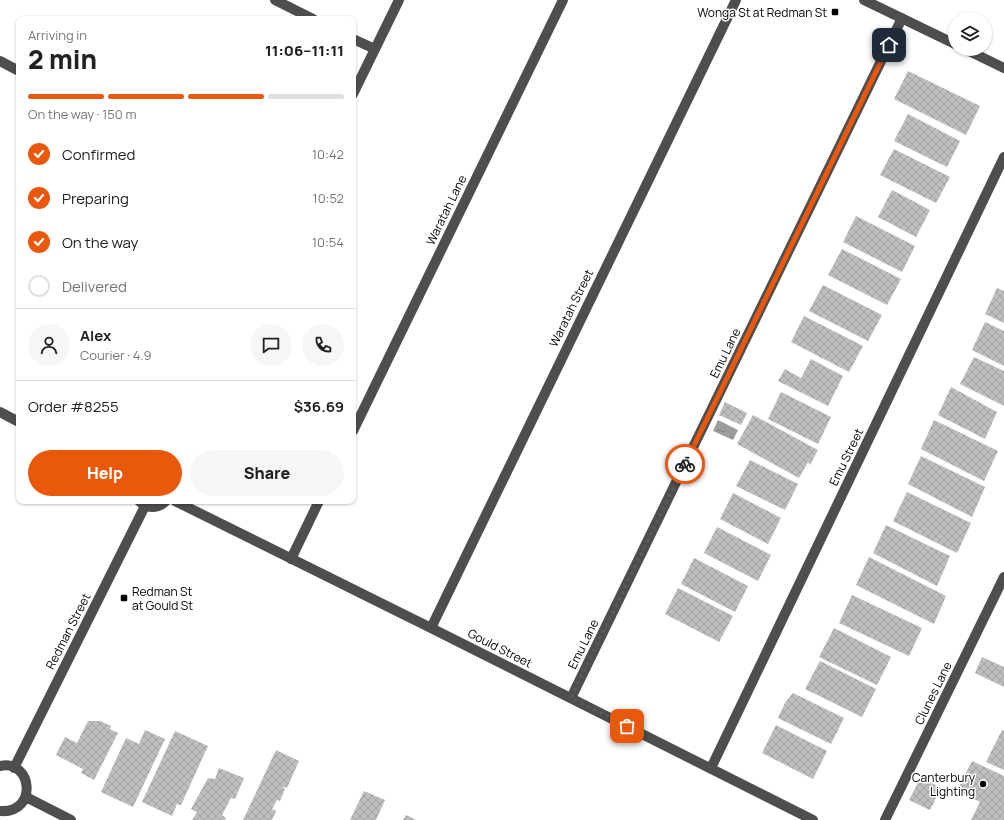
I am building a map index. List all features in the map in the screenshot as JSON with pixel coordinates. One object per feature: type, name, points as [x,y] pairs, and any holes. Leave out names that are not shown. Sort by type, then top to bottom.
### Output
[{"type":"street","points":[[275,0],[307,16]]},
{"type":"street","points":[[356,88],[399,0]]},
{"type":"street","name":"Waratah Lane","points":[[356,426],[563,0]]},
{"type":"street","name":"Waratah Street","points":[[431,628],[736,0]]},
{"type":"street","points":[[864,0],[948,41]]},
{"type":"street","name":"Emu Lane","points":[[571,698],[902,18]]},
{"type":"street","points":[[356,40],[374,49]]},
{"type":"street","points":[[979,56],[1004,68]]},
{"type":"street","points":[[0,61],[16,69]]},
{"type":"street","name":"Emu Street","points":[[711,768],[1004,157]]},
{"type":"street","points":[[0,412],[16,420]]},
{"type":"street","name":"Redman Street","points":[[14,768],[142,504]]},
{"type":"street","points":[[144,504],[150,507],[156,507],[162,504]]},
{"type":"street","name":"Gould Street","points":[[181,504],[814,820]]},
{"type":"street","points":[[291,559],[318,504]]},
{"type":"street","name":"Clunes Lane","points":[[885,820],[1004,577]]},
{"type":"street","points":[[0,766],[11,766],[18,769],[27,782],[26,797],[21,804],[9,811],[0,811]]},
{"type":"street","points":[[26,797],[71,820]]},
{"type":"water","points":[[718,420],[738,430],[733,440],[713,431]]},
{"type":"building","points":[[908,71],[980,106],[966,135],[894,99]]},
{"type":"building","points":[[908,114],[960,141],[947,167],[894,141]]},
{"type":"building","points":[[894,149],[950,177],[936,203],[880,175]]},
{"type":"building","points":[[892,190],[930,210],[916,237],[878,217]]},
{"type":"building","points":[[856,216],[915,246],[902,272],[843,242]]},
{"type":"building","points":[[842,249],[901,279],[887,305],[828,275]]},
{"type":"building","points":[[823,285],[882,315],[868,341],[809,311]]},
{"type":"building","points":[[997,288],[1004,291],[1004,323],[985,314]]},
{"type":"building","points":[[804,316],[863,346],[849,372],[791,342]]},
{"type":"building","points":[[985,322],[1004,331],[1004,366],[972,350]]},
{"type":"building","points":[[974,357],[1004,371],[1004,406],[960,384]]},
{"type":"building","points":[[811,359],[843,376],[828,406],[778,381],[785,369],[801,378]]},
{"type":"building","points":[[951,387],[997,412],[985,439],[938,415]]},
{"type":"building","points":[[781,392],[831,417],[818,444],[768,419]]},
{"type":"building","points":[[725,402],[747,413],[741,425],[719,415]]},
{"type":"building","points":[[753,415],[818,450],[810,465],[808,462],[799,478],[737,444]]},
{"type":"building","points":[[934,420],[998,451],[984,481],[921,449]]},
{"type":"building","points":[[921,456],[985,487],[972,517],[908,484]]},
{"type":"building","points":[[750,460],[798,484],[785,510],[736,486]]},
{"type":"building","points":[[907,492],[971,523],[957,553],[893,521]]},
{"type":"building","points":[[733,493],[781,518],[768,544],[720,519]]},
{"type":"building","points":[[886,525],[950,556],[937,586],[873,553]]},
{"type":"building","points":[[717,527],[771,555],[758,581],[704,553]]},
{"type":"building","points":[[869,557],[946,596],[934,624],[856,585]]},
{"type":"building","points":[[694,558],[748,586],[735,612],[681,584]]},
{"type":"building","points":[[678,588],[733,616],[719,642],[665,614]]},
{"type":"building","points":[[852,595],[922,628],[909,656],[839,623]]},
{"type":"building","points":[[834,628],[891,657],[877,685],[819,657]]},
{"type":"building","points":[[982,657],[1004,667],[1004,687],[975,673]]},
{"type":"building","points":[[820,661],[876,689],[862,717],[805,689]]},
{"type":"building","points":[[793,693],[844,718],[831,744],[778,718],[785,703]]},
{"type":"building","points":[[88,721],[100,721],[111,726],[110,729],[118,733],[94,780],[81,773],[83,769],[56,755],[65,737],[77,743]]},
{"type":"building","points":[[776,725],[827,751],[813,779],[762,753]]},
{"type":"building","points":[[145,730],[165,739],[133,807],[101,792],[126,738],[139,744]]},
{"type":"building","points":[[1002,730],[1004,731],[1004,770],[986,762]]},
{"type":"building","points":[[175,731],[208,746],[181,805],[177,804],[172,816],[142,802]]},
{"type":"building","points":[[276,750],[299,761],[287,788],[282,787],[285,789],[280,801],[277,800],[272,809],[276,811],[272,820],[243,820]]},
{"type":"building","name":"Canterbury Lighting","points":[[972,761],[1004,776],[1004,820],[971,820],[980,802],[957,791]]},
{"type":"building","points":[[219,768],[244,778],[235,799],[231,798],[222,815],[226,818],[225,820],[192,820],[197,812],[191,809],[208,778],[215,779]]},
{"type":"building","points":[[921,777],[941,788],[930,810],[909,800]]},
{"type":"building","points":[[364,791],[385,800],[376,820],[350,820]]},
{"type":"building","points":[[406,815],[416,820],[403,820]]},
{"type":"way so far","points":[[627,726],[571,698],[685,464]]},
{"type":"place","name":"Wonga St at Redman St","points":[[835,12]]},
{"type":"place","name":"Redman St at Gould St","points":[[124,598]]},
{"type":"place","name":"Canterbury Lighting","points":[[983,784]]},
{"type":"route","points":[[685,464],[889,45]]}]
